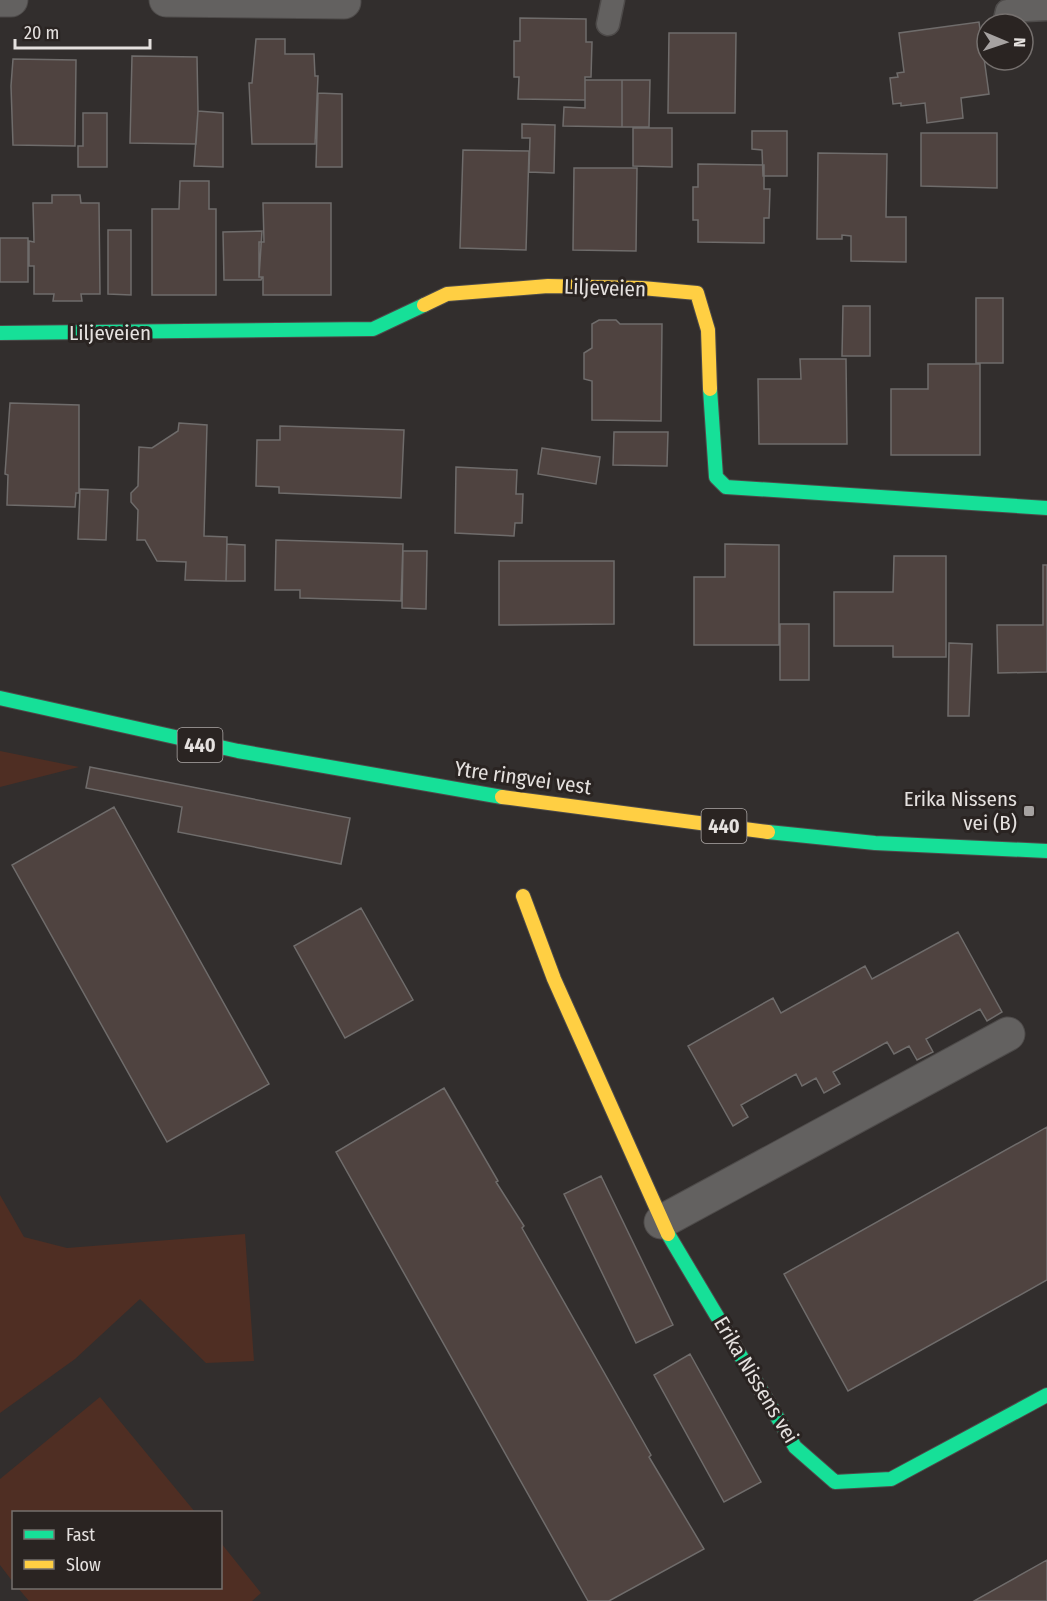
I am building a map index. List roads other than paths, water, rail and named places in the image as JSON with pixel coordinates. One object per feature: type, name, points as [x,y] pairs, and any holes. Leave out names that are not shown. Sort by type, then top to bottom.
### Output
[{"type":"street","points":[[0,0],[11,0]]},
{"type":"street","points":[[166,0],[344,2]]},
{"type":"street","name":"Liljeveien","points":[[0,333],[374,329],[447,294],[478,290],[548,286],[642,288],[697,293],[708,330],[713,458],[716,477],[726,487],[1047,508]]},
{"type":"street","name":"Ytre ringvei vest","points":[[0,698],[129,730],[313,767],[520,801],[712,825],[906,845],[1047,850]]},
{"type":"street","name":"Erika Nissens vei","points":[[523,896],[554,979],[661,1222],[795,1447],[835,1482],[891,1479],[1047,1395]]},
{"type":"street","points":[[661,1222],[1008,1034]]},
{"type":"lane","points":[[608,24],[613,0]]},
{"type":"lane","points":[[1007,12],[1047,9]]},
{"type":"place","name":"Erika Nissens vei (B)","points":[[1029,811]]}]
